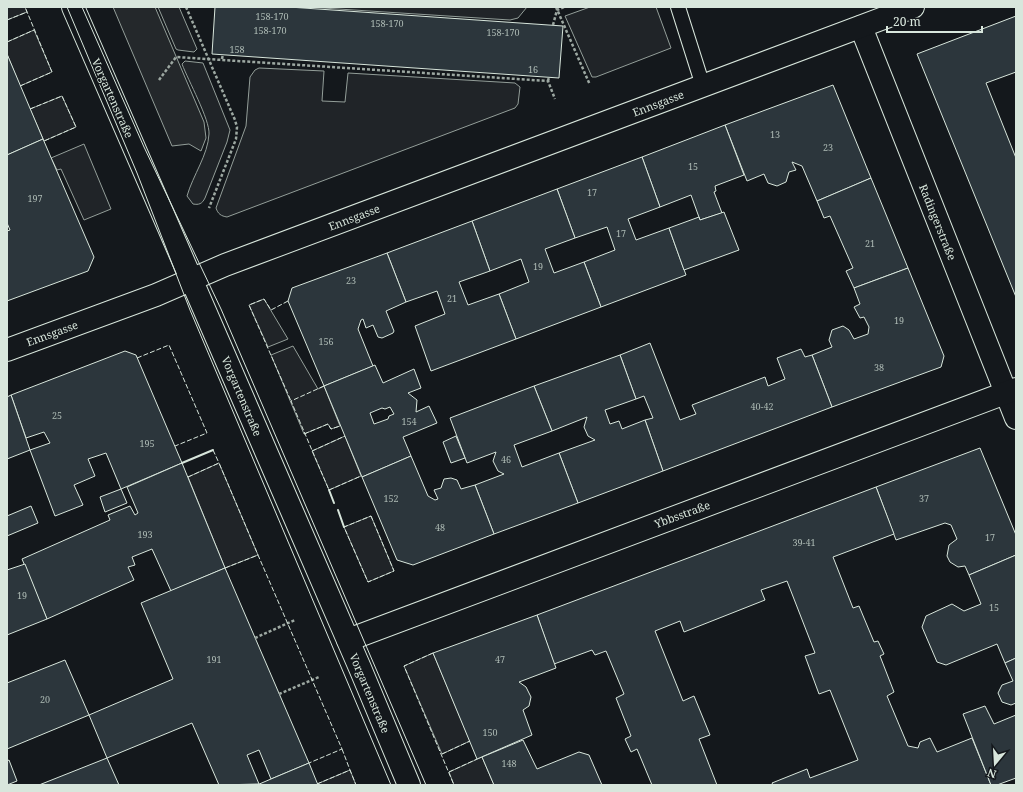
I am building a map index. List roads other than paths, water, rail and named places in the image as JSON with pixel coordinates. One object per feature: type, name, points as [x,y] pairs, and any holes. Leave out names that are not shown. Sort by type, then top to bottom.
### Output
[{"type":"street","name":"Vorgartenstraße","points":[[73,7],[348,640],[409,785]]},
{"type":"street","name":"Ennsgasse","points":[[7,350],[192,280],[225,265],[913,7]]},
{"type":"street","name":"Radingerstraße","points":[[861,27],[1011,391],[1016,418]]},
{"type":"street","name":"Ybbsstraße","points":[[348,640],[1011,391]]},
{"type":"lane","points":[[678,7],[703,86]]},
{"type":"tram line","points":[[67,7],[137,173],[190,310],[391,785]]},
{"type":"tram line","points":[[82,7],[144,147],[221,309],[426,785]]}]
